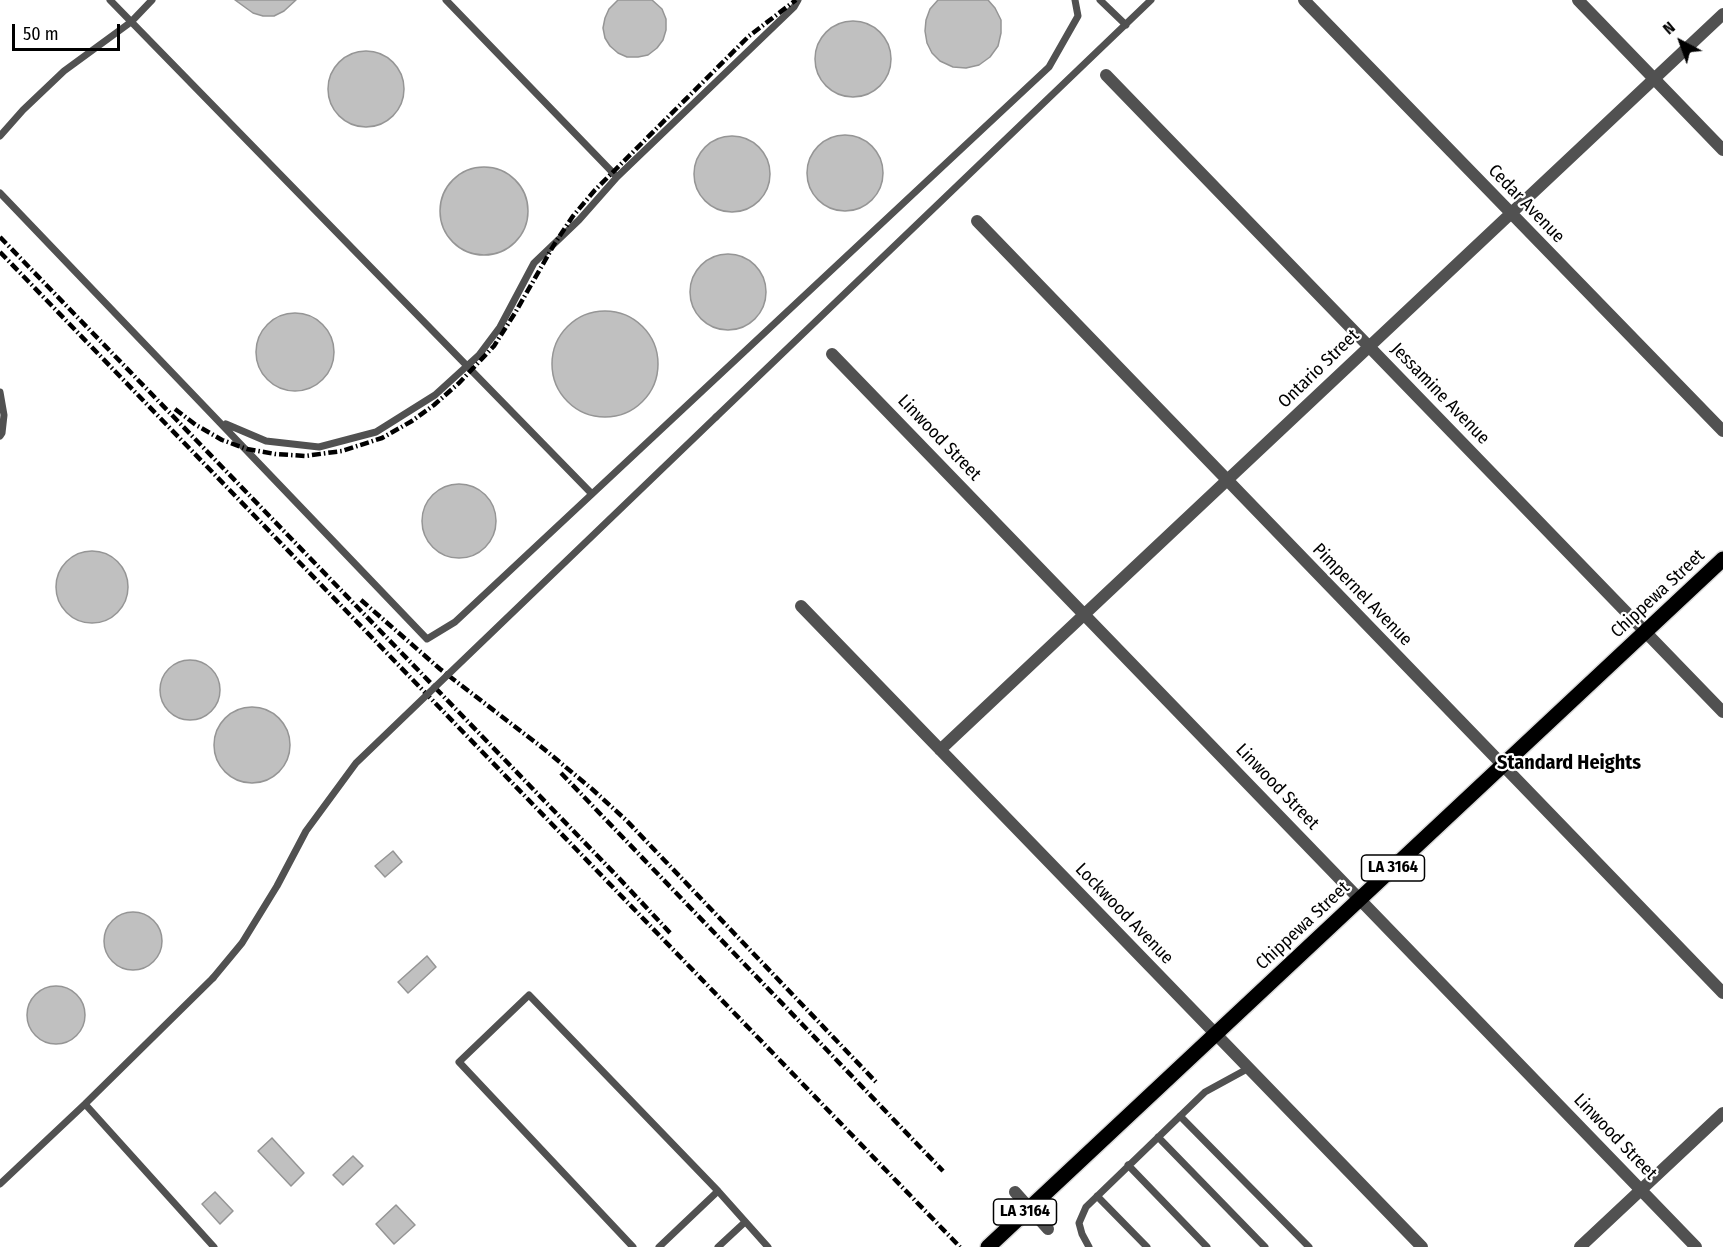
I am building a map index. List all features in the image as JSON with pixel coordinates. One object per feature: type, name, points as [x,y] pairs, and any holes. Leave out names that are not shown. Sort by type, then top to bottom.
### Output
[{"type":"main road","name":"Chippewa Street","points":[[988,1247],[1723,559]]},
{"type":"street","name":"Cedar Avenue","points":[[1304,0],[1723,431]]},
{"type":"street","points":[[1578,0],[1723,150]]},
{"type":"street","name":"Ontario Street","points":[[940,750],[1723,14]]},
{"type":"street","name":"Jessamine Avenue","points":[[1106,75],[1723,712]]},
{"type":"street","name":"Pimpernel Avenue","points":[[977,221],[1723,993]]},
{"type":"street","name":"Linwood Street","points":[[831,354],[1696,1247]]},
{"type":"street","name":"Lockwood Avenue","points":[[801,606],[1422,1247]]},
{"type":"street","points":[[1580,1247],[1723,1113]]},
{"type":"street","points":[[1015,1192],[1048,1229]]},
{"type":"lane","points":[[110,0],[592,494]]},
{"type":"lane","points":[[0,136],[23,110],[64,71],[131,22],[152,0]]},
{"type":"lane","points":[[446,0],[617,177]]},
{"type":"lane","points":[[221,422],[266,441],[319,447],[376,432],[435,395],[479,355],[500,327],[534,263],[579,220],[617,177],[794,7],[798,0]]},
{"type":"lane","points":[[0,193],[427,639],[456,622],[1049,66],[1078,16],[1075,0]]},
{"type":"lane","points":[[1100,0],[1126,25]]},
{"type":"lane","points":[[0,1184],[213,978],[242,943],[278,886],[306,831],[356,762],[1151,0]]},
{"type":"lane","points":[[0,393],[4,415],[0,436]]},
{"type":"lane","points":[[633,1247],[459,1062],[529,995],[718,1191],[768,1247]]},
{"type":"lane","points":[[1089,1247],[1079,1223],[1086,1207],[1205,1092],[1249,1068]]},
{"type":"lane","points":[[85,1104],[214,1247]]},
{"type":"lane","points":[[1180,1116],[1309,1247]]},
{"type":"lane","points":[[1158,1137],[1265,1247]]},
{"type":"lane","points":[[1128,1166],[1207,1247]]},
{"type":"lane","points":[[659,1247],[718,1191]]},
{"type":"lane","points":[[1097,1196],[1147,1247]]},
{"type":"lane","points":[[718,1247],[745,1222]]},
{"type":"building","points":[[235,0],[296,0],[284,11],[274,16],[263,16],[253,13]]},
{"type":"building","points":[[618,0],[652,0],[662,9],[666,19],[663,40],[648,55],[627,57],[618,53],[605,38],[603,28],[605,18],[609,9]]},
{"type":"building","points":[[938,0],[988,0],[1001,20],[998,46],[990,57],[979,65],[966,68],[953,67],[940,61],[932,53],[927,43],[926,20],[930,9]]},
{"type":"building","points":[[853,21],[868,24],[880,32],[888,44],[891,59],[888,74],[880,86],[868,94],[853,97],[838,94],[826,86],[818,74],[815,59],[818,44],[826,32],[838,24]]},
{"type":"building","points":[[366,51],[380,54],[393,62],[401,75],[404,89],[401,103],[393,116],[380,124],[366,127],[352,124],[339,116],[331,103],[328,89],[331,75],[339,62],[352,54]]},
{"type":"building","points":[[845,135],[860,138],[872,146],[880,158],[883,173],[880,188],[872,200],[860,208],[845,211],[830,208],[818,200],[810,188],[807,173],[810,158],[818,146],[830,138]]},
{"type":"building","points":[[732,136],[747,139],[759,147],[767,159],[770,174],[767,189],[759,201],[747,209],[732,212],[717,209],[705,201],[697,189],[694,174],[697,159],[705,147],[717,139]]},
{"type":"building","points":[[475,167],[493,167],[509,174],[521,186],[528,202],[528,220],[521,236],[509,248],[493,255],[475,255],[459,248],[447,236],[440,220],[440,202],[447,186],[459,174]]},
{"type":"building","points":[[728,254],[743,257],[755,265],[763,277],[766,292],[763,307],[755,319],[743,327],[728,330],[713,327],[701,319],[693,307],[690,292],[693,277],[701,265],[713,257]]},
{"type":"building","points":[[605,311],[625,315],[642,327],[654,344],[658,364],[654,384],[642,401],[625,413],[605,417],[585,413],[568,401],[556,384],[552,364],[556,344],[568,327],[585,315]]},
{"type":"building","points":[[295,313],[310,316],[322,325],[331,337],[334,352],[331,367],[322,379],[310,388],[295,391],[280,388],[268,379],[259,367],[256,352],[259,337],[268,325],[280,316]]},
{"type":"building","points":[[452,484],[466,484],[480,490],[490,500],[496,514],[496,528],[490,542],[480,552],[466,558],[452,558],[438,552],[428,542],[422,528],[422,514],[428,500],[438,490]]},
{"type":"building","points":[[99,551],[118,561],[126,573],[128,587],[126,601],[118,613],[106,621],[85,623],[66,613],[58,601],[56,580],[66,561],[78,553]]},
{"type":"building","points":[[184,660],[196,660],[207,665],[215,673],[220,690],[218,702],[207,715],[196,720],[184,720],[173,715],[165,707],[160,696],[160,684],[165,673],[173,665]]},
{"type":"building","points":[[245,707],[259,707],[273,713],[284,724],[290,738],[287,760],[279,772],[259,783],[245,783],[231,777],[220,766],[214,752],[214,738],[220,724],[231,713]]},
{"type":"building","points":[[393,851],[402,862],[385,877],[375,866]]},
{"type":"building","points":[[133,912],[144,914],[154,920],[160,930],[162,941],[160,952],[154,962],[144,968],[133,970],[122,968],[112,962],[106,952],[104,941],[106,930],[112,920],[122,914]]},
{"type":"building","points":[[427,956],[436,967],[408,993],[398,982]]},
{"type":"building","points":[[56,986],[67,988],[77,994],[83,1004],[85,1015],[83,1026],[77,1036],[67,1042],[56,1044],[45,1042],[35,1036],[29,1026],[27,1015],[29,1004],[35,994],[45,988]]},
{"type":"building","points":[[272,1138],[304,1173],[291,1186],[258,1151]]},
{"type":"building","points":[[353,1156],[363,1166],[343,1185],[333,1175]]},
{"type":"building","points":[[215,1192],[233,1211],[220,1224],[202,1204]]},
{"type":"building","points":[[396,1205],[415,1225],[394,1244],[376,1224]]},
{"type":"railway","points":[[175,409],[222,440],[247,449],[305,456],[342,451],[382,438],[412,421],[459,383],[494,346],[555,243],[573,216],[595,190],[749,36],[796,0]]},
{"type":"railway","points":[[0,237],[672,935]]},
{"type":"railway","points":[[0,252],[960,1247]]},
{"type":"railway","points":[[361,600],[440,669],[544,749],[626,820],[876,1082]]},
{"type":"railway","points":[[561,773],[943,1171]]},
{"type":"district","name":"Standard Heights","points":[[1569,763]]}]
